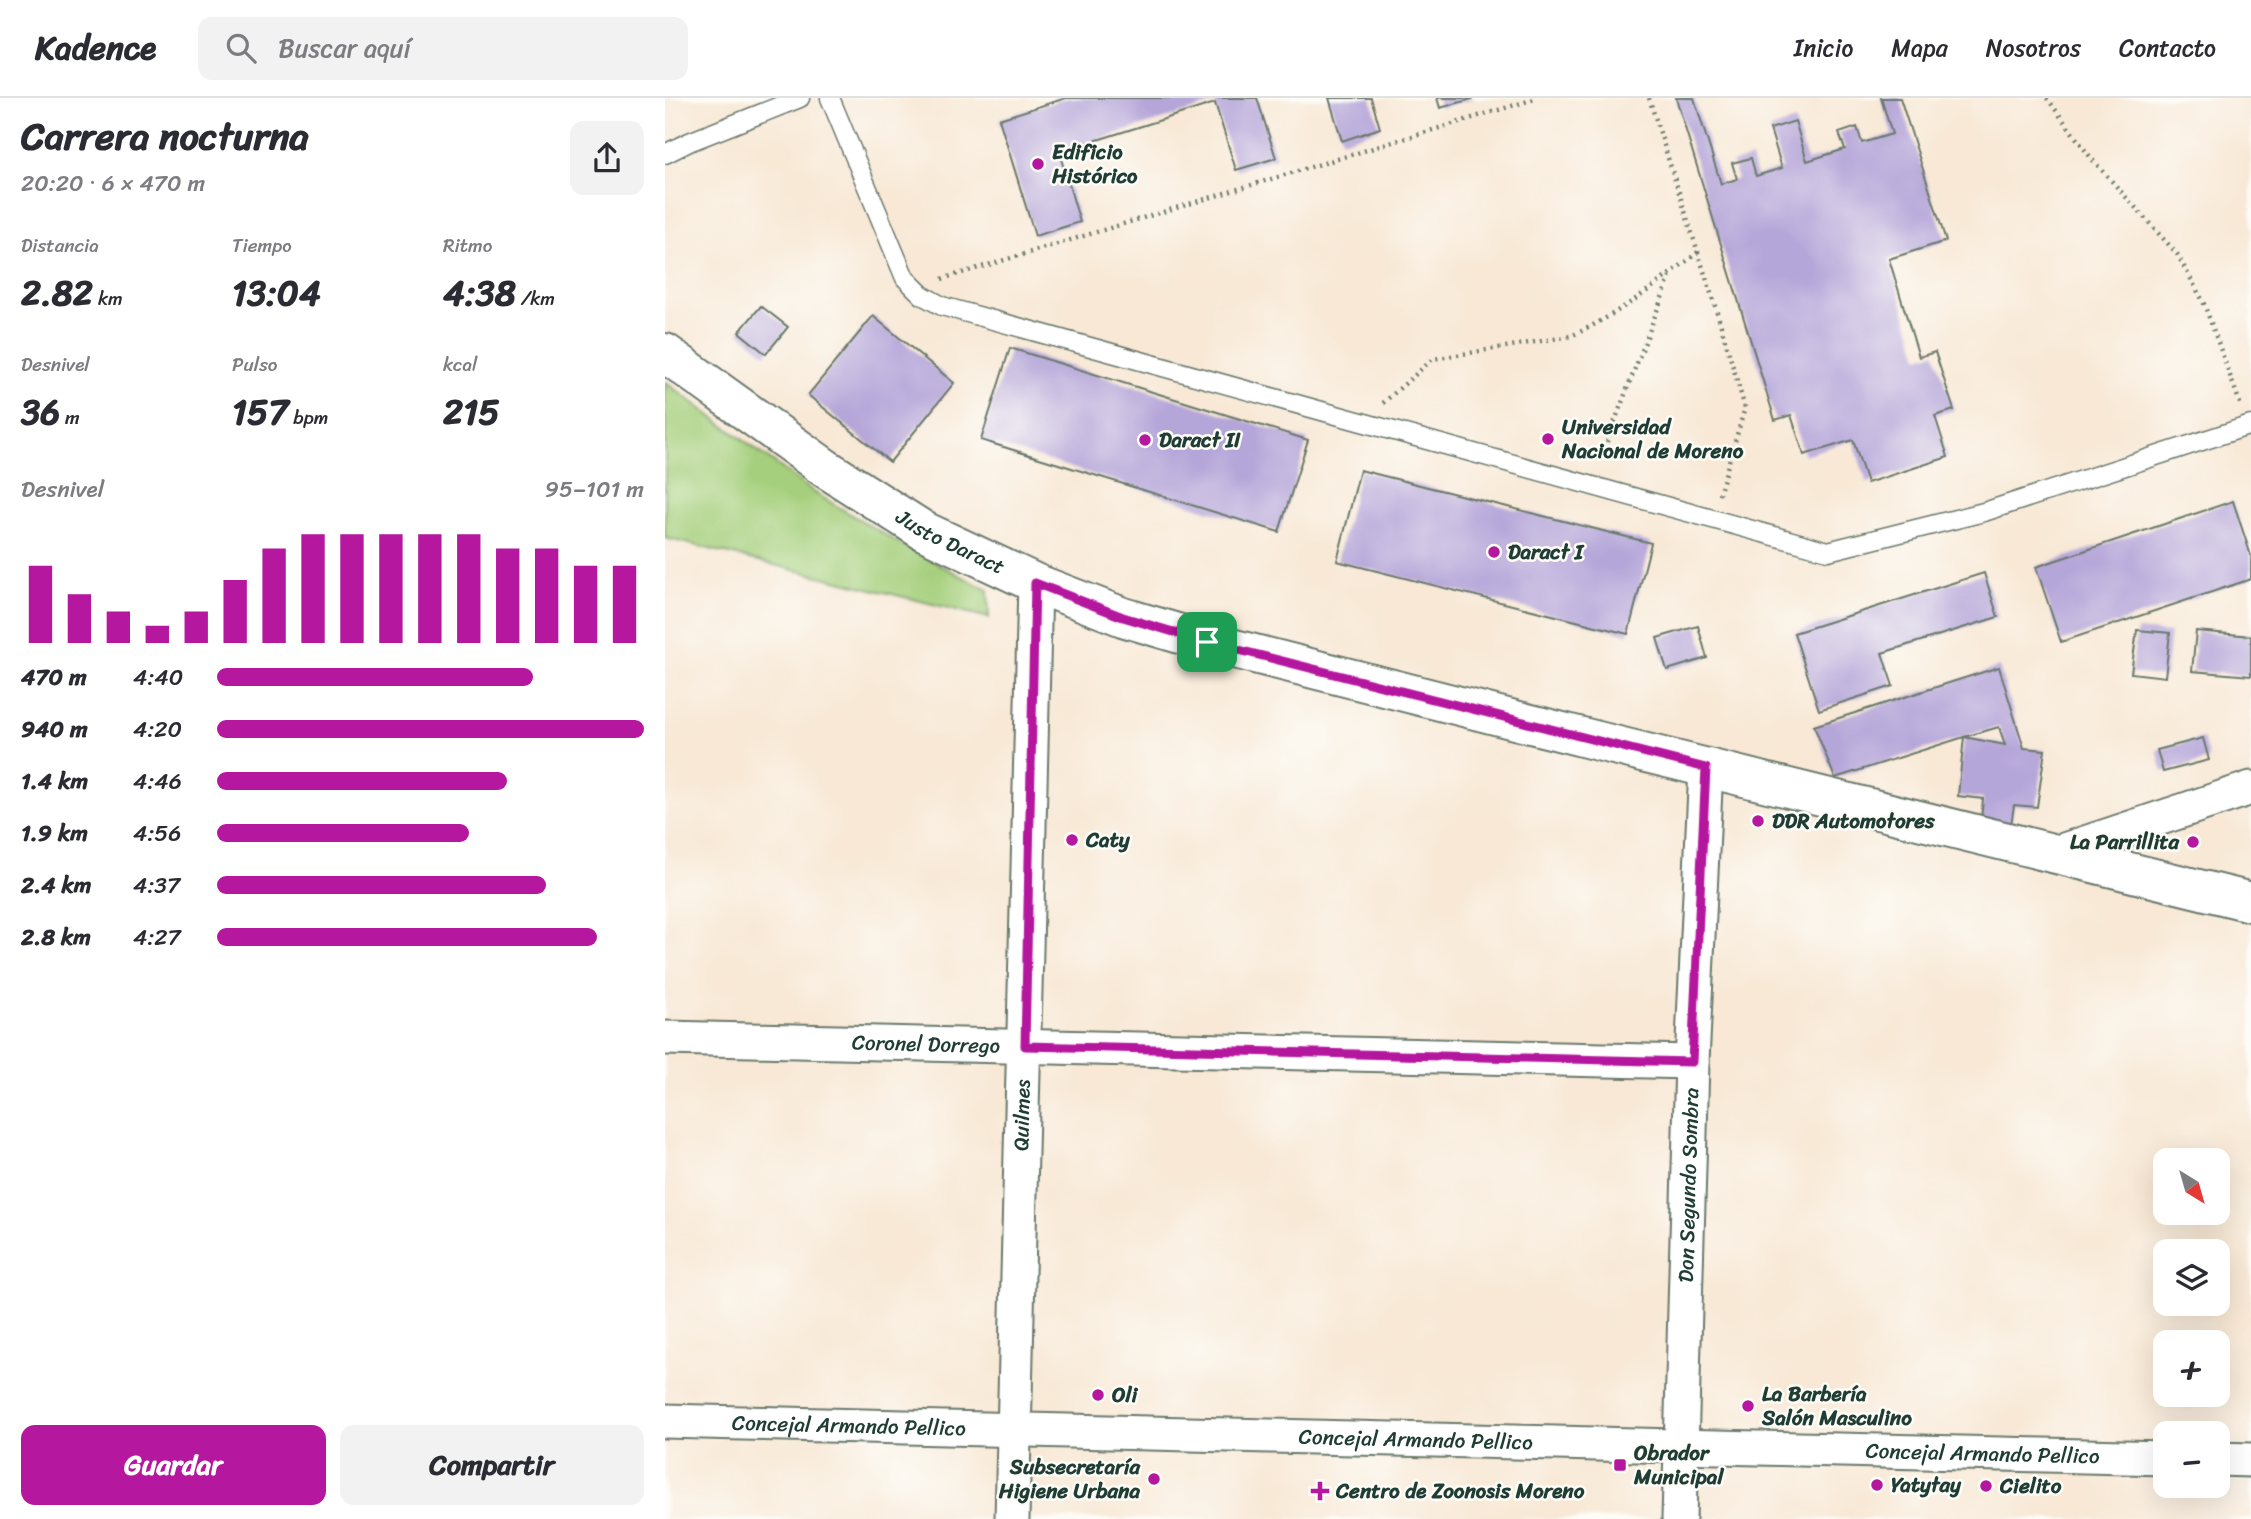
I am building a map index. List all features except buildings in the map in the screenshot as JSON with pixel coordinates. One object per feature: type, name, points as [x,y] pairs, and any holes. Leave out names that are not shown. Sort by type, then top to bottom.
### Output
[{"type":"street","name":"Justo Daract","points":[[665,353],[825,468],[924,531],[1035,583],[1123,617],[1207,642],[2251,902]]},
{"type":"street","name":"Quilmes","points":[[1012,1519],[1035,583]]},
{"type":"street","name":"Don Segundo Sombra","points":[[1679,1519],[1692,1062],[1706,768]]},
{"type":"street","points":[[2055,853],[2251,788]]},
{"type":"street","name":"Coronel Dorrego","points":[[665,1038],[1692,1062]]},
{"type":"street","name":"Concejal Armando Pellico","points":[[665,1422],[2153,1458]]},
{"type":"street","points":[[2230,1459],[2251,1460]]},
{"type":"lane","points":[[665,154],[800,98]]},
{"type":"lane","points":[[830,98],[905,278],[922,295],[942,306],[1828,551],[1984,512],[2250,426]]},
{"type":"path","points":[[914,287],[1538,98]]},
{"type":"path","points":[[1649,98],[1745,408],[1711,519]]},
{"type":"path","points":[[2047,98],[2091,158],[2177,254],[2203,301],[2250,426]]},
{"type":"path","points":[[1362,422],[1433,359],[1571,336],[1587,329],[1672,273],[1698,252]]},
{"type":"path","points":[[1607,442],[1672,273]]},
{"type":"green space","points":[[665,382],[815,493],[904,546],[988,590],[989,618],[665,538]]},
{"type":"place","name":"Edificio Histórico","points":[[1038,164]]},
{"type":"place","name":"Universidad Nacional de Moreno","points":[[1548,439]]},
{"type":"place","name":"Daract II","points":[[1145,440]]},
{"type":"place","name":"Daract I","points":[[1494,552]]},
{"type":"place","name":"DDR Automotores","points":[[1758,821]]},
{"type":"place","name":"Caty","points":[[1072,840]]},
{"type":"place","name":"La Parrillita","points":[[2193,842]]},
{"type":"place","name":"Oli","points":[[1098,1395]]},
{"type":"place","name":"La Barbería Salón Masculino","points":[[1748,1406]]},
{"type":"place","name":"Obrador Municipal","points":[[1620,1465]]},
{"type":"place","name":"Subsecretaría Higiene Urbana","points":[[1154,1479]]},
{"type":"place","name":"Yatytay","points":[[1877,1485]]},
{"type":"place","name":"Cielito","points":[[1986,1486]]},
{"type":"place","name":"Centro de Zoonosis Moreno","points":[[1320,1491]]},
{"type":"route","points":[[1035,583],[1123,617],[1207,642],[1706,768],[1692,1062],[1025,1046],[1035,583]]}]
